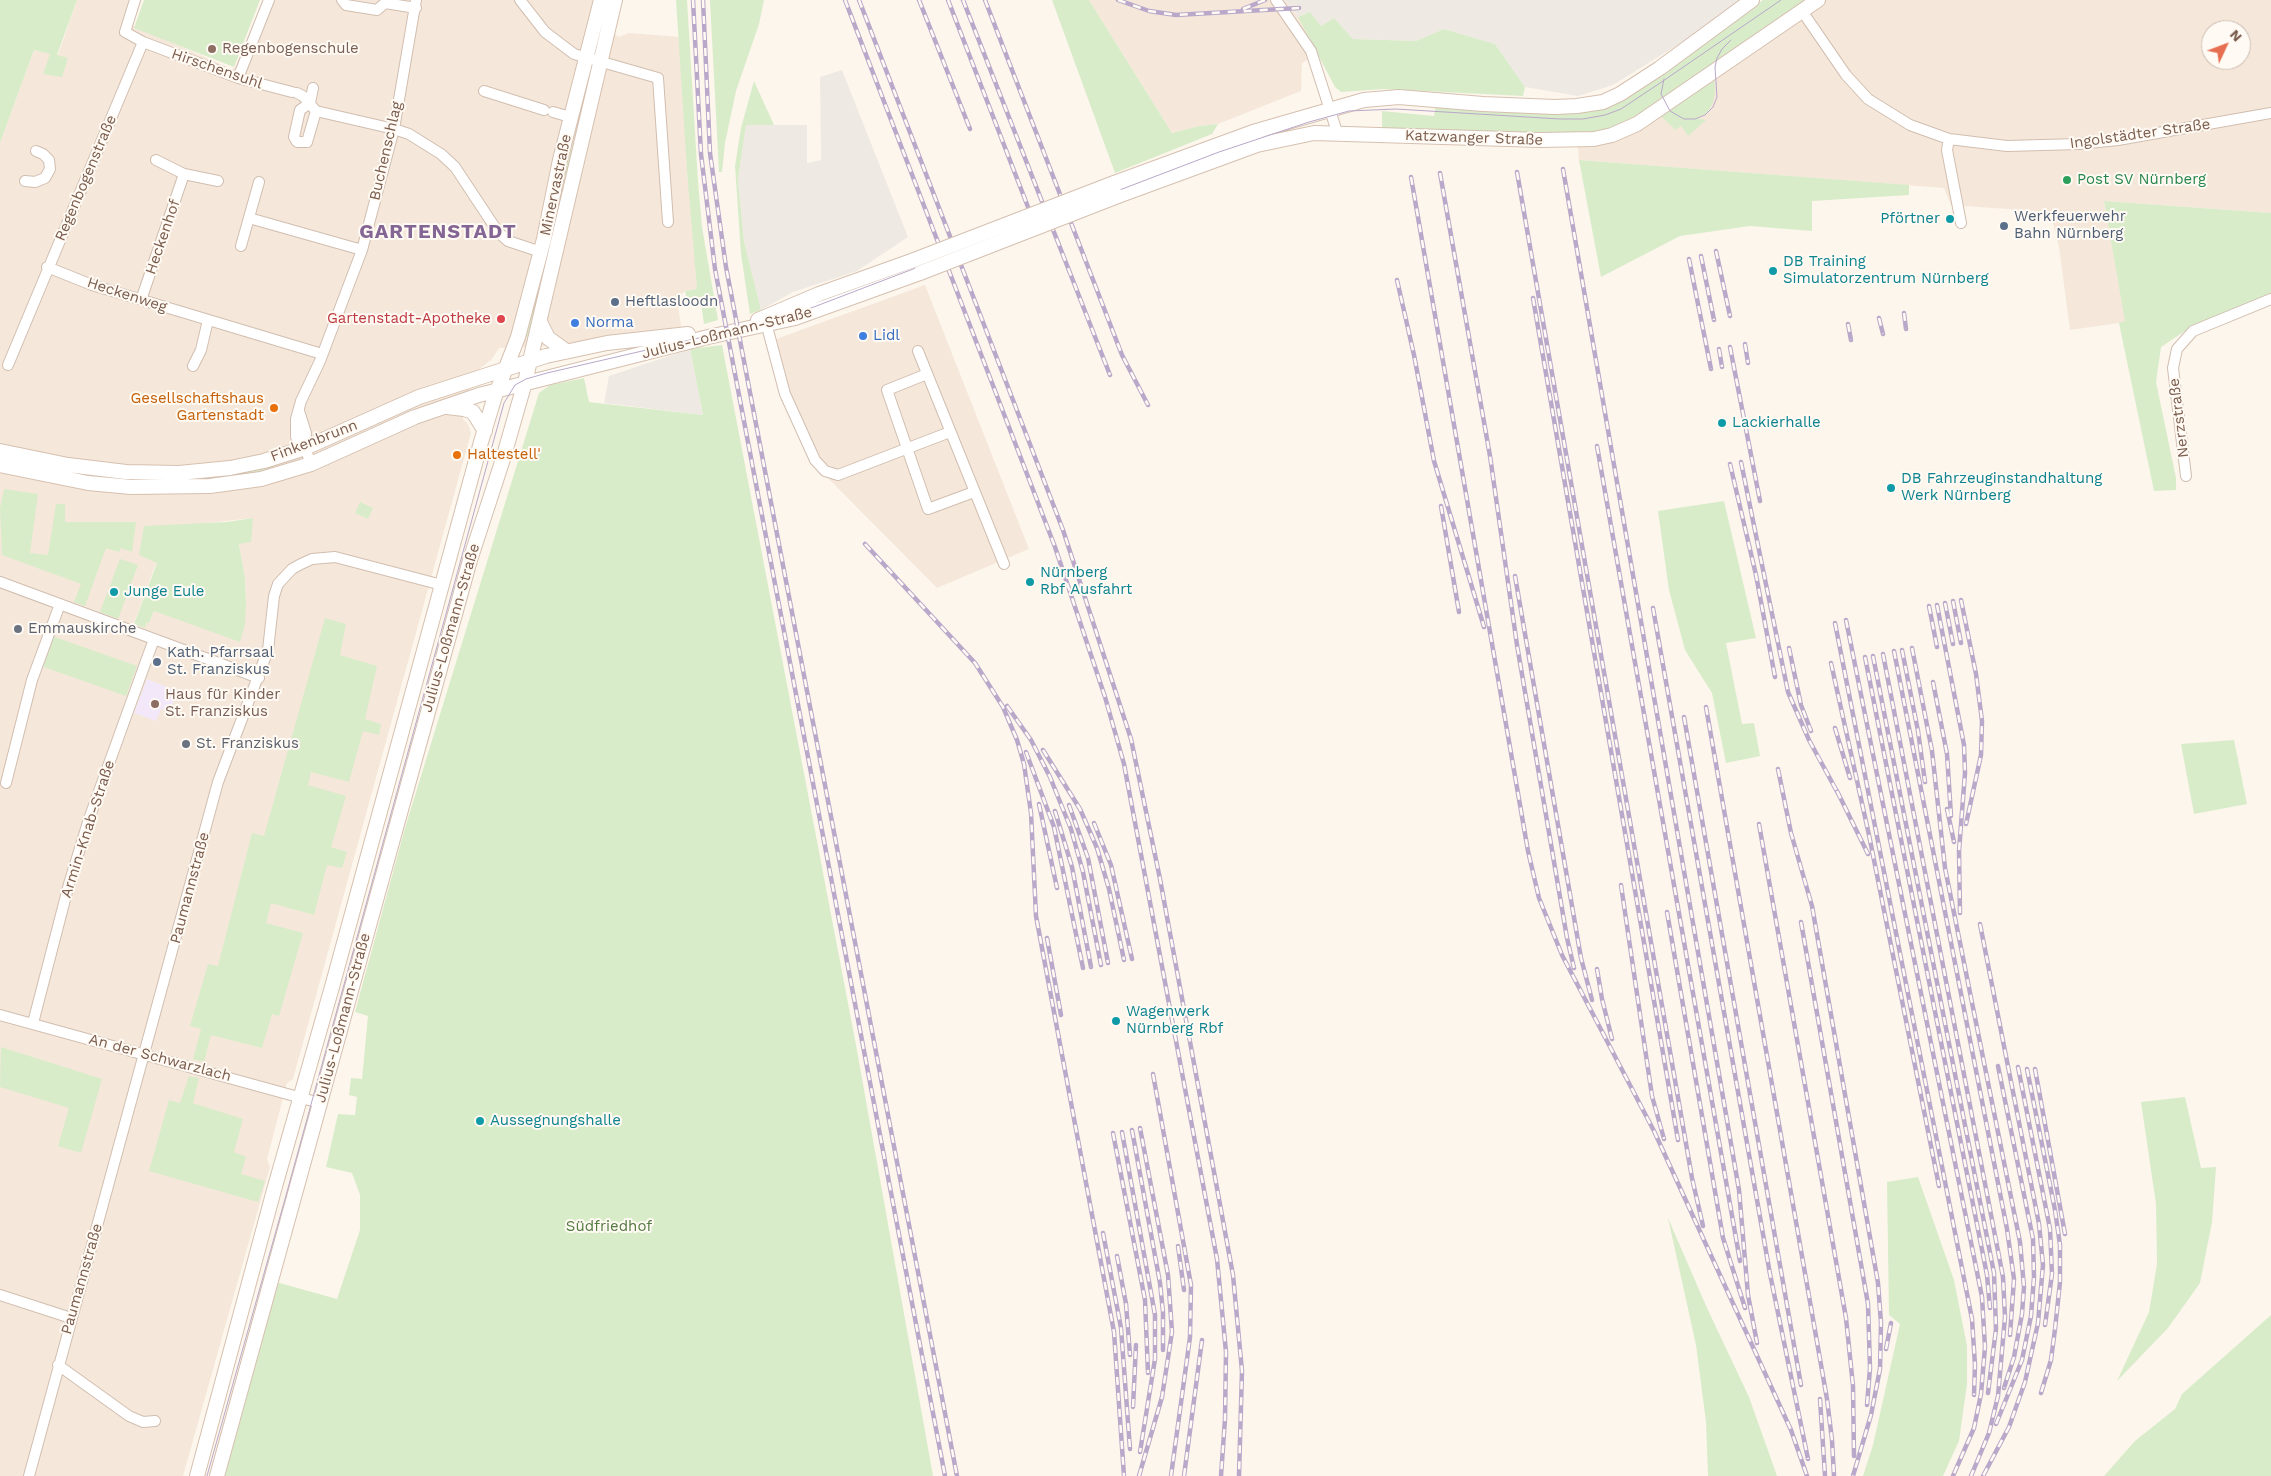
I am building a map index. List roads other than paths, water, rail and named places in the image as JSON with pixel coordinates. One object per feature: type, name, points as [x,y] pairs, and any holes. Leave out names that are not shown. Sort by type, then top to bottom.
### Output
[{"type":"main road","name":"Minervastraße","points":[[507,368],[541,252],[570,117],[600,0]]},
{"type":"main road","name":"Minervastraße","points":[[525,382],[615,0]]},
{"type":"main road","points":[[1116,190],[1221,142],[1330,108],[1388,97],[1515,106],[1569,107],[1595,104],[1612,98],[1633,86],[1752,0]]},
{"type":"main road","name":"Katzwanger Straße","points":[[1116,190],[1257,145],[1306,134],[1337,132],[1531,140],[1583,140],[1607,136],[1637,124],[1798,5],[1818,0]]},
{"type":"main road","name":"Julius-Loßmann-Straße","points":[[217,1476],[470,560],[504,459],[525,382],[765,322],[819,294],[917,267],[1116,190]]},
{"type":"main road","points":[[540,322],[548,338],[566,351]]},
{"type":"main road","name":"Julius-Loßmann-Straße","points":[[530,361],[566,351],[607,343],[765,322]]},
{"type":"main road","name":"Finkenbrunn","points":[[0,451],[90,468],[126,472],[170,474],[242,466],[305,448],[419,397],[530,361]]},
{"type":"main road","name":"Julius-Loßmann-Straße","points":[[197,1476],[485,431],[498,389],[507,368]]},
{"type":"main road","name":"Finkenbrunn","points":[[0,465],[104,485],[161,488],[238,483],[279,474],[311,464],[441,407],[525,382]]},
{"type":"main road","points":[[441,407],[468,410],[477,417],[485,431]]},
{"type":"street","points":[[135,0],[124,32],[143,42]]},
{"type":"street","points":[[238,78],[269,0]]},
{"type":"street","points":[[342,0],[346,5],[377,10],[384,1],[416,4]]},
{"type":"street","points":[[520,0],[551,38],[586,58],[658,78],[661,99],[668,222]]},
{"type":"street","points":[[1276,0],[1311,51],[1337,132]]},
{"type":"street","name":"Buchenschlag","points":[[311,464],[305,448],[296,437],[295,428],[299,410],[362,250],[394,129],[416,4]]},
{"type":"street","name":"Ingolstädter Straße","points":[[1798,5],[1846,75],[1868,100],[1910,125],[1949,139],[2007,146],[2079,144],[2118,140],[2271,113]]},
{"type":"street","name":"Hirschensuhl","points":[[143,42],[238,78],[294,92],[313,107],[409,134],[441,154],[455,167],[484,215],[508,241],[541,252]]},
{"type":"street","name":"Regenbogenstraße","points":[[8,365],[47,266],[84,185],[143,42]]},
{"type":"street","points":[[313,88],[313,107]]},
{"type":"street","points":[[484,91],[570,117]]},
{"type":"street","points":[[1949,139],[1947,150],[1961,222]]},
{"type":"street","points":[[25,181],[35,182],[45,178],[50,169],[44,154],[36,151]]},
{"type":"street","points":[[156,160],[184,174],[218,181]]},
{"type":"street","name":"Heckenhof","points":[[141,300],[184,174]]},
{"type":"street","points":[[241,246],[259,182]]},
{"type":"street","points":[[248,218],[362,250]]},
{"type":"street","name":"Heckenweg","points":[[47,266],[92,285],[322,354]]},
{"type":"street","name":"Nerzstraße","points":[[2186,476],[2173,368],[2178,349],[2193,331],[2271,299]]},
{"type":"street","points":[[193,366],[201,350],[208,320]]},
{"type":"street","points":[[765,322],[785,394],[812,454],[825,470],[838,475],[950,432]]},
{"type":"street","points":[[918,351],[1004,564]]},
{"type":"street","points":[[927,374],[887,390],[928,509],[974,492]]},
{"type":"street","name":"Paumannstraße","points":[[29,1476],[218,782],[260,678],[268,650],[274,596],[278,584],[288,572],[301,564],[312,559],[335,557],[442,585]]},
{"type":"street","points":[[0,582],[260,678]]},
{"type":"street","points":[[6,783],[32,680],[60,604]]},
{"type":"street","name":"Armin-Knab-Straße","points":[[33,1023],[69,884],[89,819],[154,639]]},
{"type":"street","name":"An der Schwarzlach","points":[[0,1015],[320,1103]]},
{"type":"street","points":[[0,1295],[71,1318]]},
{"type":"street","points":[[58,1365],[129,1416],[143,1422],[155,1421]]},
{"type":"tram line","points":[[207,1476],[504,403],[515,385],[526,379],[547,373],[785,318],[1219,152],[1309,122],[1349,111],[1396,109],[1560,119],[1583,119],[1605,115],[1621,109],[1781,0]]},
{"type":"tram line","points":[[1664,79],[1661,94],[1670,111],[1684,119],[1695,119],[1705,115],[1713,107],[1717,97],[1715,67],[1717,58],[1722,49],[1731,40]]},
{"type":"railway","points":[[693,0],[701,154],[715,269],[945,1476]]},
{"type":"railway","points":[[703,0],[710,153],[726,267],[957,1476]]},
{"type":"railway","points":[[845,0],[1055,547],[1105,697],[1124,764],[1217,1259],[1226,1352],[1225,1419],[1221,1476]]},
{"type":"railway","points":[[859,0],[1063,530],[1131,739],[1160,879],[1233,1275],[1242,1371],[1239,1476]]},
{"type":"railway","points":[[919,0],[970,129]]},
{"type":"railway","points":[[948,0],[1028,207]]},
{"type":"railway","points":[[963,0],[1110,375]]},
{"type":"railway","points":[[985,0],[1122,355],[1148,405]]},
{"type":"railway","points":[[1118,0],[1149,11],[1176,15],[1299,8]]},
{"type":"railway","points":[[1243,9],[1265,0]]},
{"type":"railway","points":[[1563,169],[1739,1190],[1748,1295],[1757,1343]]},
{"type":"railway","points":[[1517,172],[1692,1178],[1703,1226]]},
{"type":"railway","points":[[1440,173],[1490,456],[1517,645],[1567,938],[1574,968]]},
{"type":"railway","points":[[1411,177],[1528,851],[1539,898],[1562,955],[1654,1131],[1791,1430],[1807,1476]]},
{"type":"railway","points":[[1716,251],[1730,316]]},
{"type":"railway","points":[[1701,256],[1714,320]]},
{"type":"railway","points":[[1689,259],[1711,369]]},
{"type":"railway","points":[[1397,280],[1414,355],[1434,461],[1484,627]]},
{"type":"railway","points":[[1533,298],[1678,1140]]},
{"type":"railway","points":[[1904,313],[1906,329]]},
{"type":"railway","points":[[1879,318],[1883,334]]},
{"type":"railway","points":[[1848,324],[1851,340]]},
{"type":"railway","points":[[1745,344],[1748,363]]},
{"type":"railway","points":[[1730,347],[1760,501]]},
{"type":"railway","points":[[1719,349],[1722,367]]},
{"type":"railway","points":[[1597,446],[1740,1261]]},
{"type":"railway","points":[[1741,462],[1788,692],[1809,740],[1840,797]]},
{"type":"railway","points":[[1730,464],[1756,575],[1775,677]]},
{"type":"railway","points":[[1441,506],[1459,612]]},
{"type":"railway","points":[[865,544],[975,663],[1003,707],[1017,740],[1024,764],[1031,813],[1036,916],[1114,1332],[1124,1476]]},
{"type":"railway","points":[[1515,576],[1581,958],[1592,1000]]},
{"type":"railway","points":[[1961,600],[1976,674],[1982,721],[1981,755],[1966,824]]},
{"type":"railway","points":[[1953,601],[1961,643]]},
{"type":"railway","points":[[1945,603],[1953,644]]},
{"type":"railway","points":[[1937,605],[1964,745],[1965,773],[1959,851],[1960,913]]},
{"type":"railway","points":[[1929,606],[1937,647]]},
{"type":"railway","points":[[1653,608],[1770,1274],[1808,1459]]},
{"type":"railway","points":[[1846,620],[1982,1297],[1985,1347],[1981,1394],[1974,1428],[1953,1476]]},
{"type":"railway","points":[[1835,623],[1972,1319],[1975,1365],[1974,1395]]},
{"type":"railway","points":[[1789,648],[1801,705],[1811,731]]},
{"type":"railway","points":[[1912,648],[1932,751],[1945,868],[2020,1242],[2024,1287],[2022,1314],[2014,1357],[2004,1388]]},
{"type":"railway","points":[[1902,650],[1918,731],[1925,782]]},
{"type":"railway","points":[[1894,651],[2007,1229],[2014,1279],[2010,1335]]},
{"type":"railway","points":[[1883,654],[2003,1277],[2005,1317],[1998,1396],[1989,1433],[1971,1476]]},
{"type":"railway","points":[[1873,656],[1994,1273],[1996,1329],[1988,1393]]},
{"type":"railway","points":[[1865,657],[1987,1275],[1990,1308]]},
{"type":"railway","points":[[1831,663],[1869,835],[1939,1186]]},
{"type":"railway","points":[[1933,682],[1947,754],[1951,816]]},
{"type":"railway","points":[[1007,706],[1031,740],[1050,777],[1071,829],[1083,872],[1101,965]]},
{"type":"railway","points":[[1706,707],[1827,1399],[1834,1476]]},
{"type":"railway","points":[[1684,717],[1801,1385]]},
{"type":"railway","points":[[1835,728],[1850,778]]},
{"type":"railway","points":[[1043,750],[1080,809],[1097,848],[1109,889],[1124,960]]},
{"type":"railway","points":[[1026,752],[1054,827],[1083,968]]},
{"type":"railway","points":[[1778,769],[1791,833],[1812,906],[1878,1283],[1881,1323],[1880,1369],[1871,1415],[1853,1476]]},
{"type":"railway","points":[[1837,791],[1868,854]]},
{"type":"railway","points":[[1039,804],[1057,888]]},
{"type":"railway","points":[[1069,805],[1088,858],[1108,963]]},
{"type":"railway","points":[[1947,809],[1954,842]]},
{"type":"railway","points":[[1055,811],[1072,867],[1091,967]]},
{"type":"railway","points":[[1094,823],[1111,865],[1132,959]]},
{"type":"railway","points":[[1759,824],[1846,1318],[1853,1386],[1854,1456]]},
{"type":"railway","points":[[1621,885],[1652,1096],[1664,1139]]},
{"type":"railway","points":[[1667,912],[1723,1238],[1745,1308]]},
{"type":"railway","points":[[1801,922],[1868,1304],[1870,1368],[1867,1405]]},
{"type":"railway","points":[[1980,924],[2039,1224],[2043,1265],[2038,1323],[2025,1382],[2009,1427],[1983,1476]]},
{"type":"railway","points":[[1047,938],[1061,1015]]},
{"type":"railway","points":[[1597,969],[1612,1039]]},
{"type":"railway","points":[[1996,1424],[2022,1360],[2031,1316],[2034,1277],[2033,1239],[1998,1066]]},
{"type":"railway","points":[[2018,1067],[2050,1229],[2052,1274],[2045,1325]]},
{"type":"railway","points":[[2027,1069],[2055,1210],[2060,1245],[2060,1282],[2055,1329],[2051,1360],[2041,1393]]},
{"type":"railway","points":[[2035,1069],[2065,1234]]},
{"type":"railway","points":[[1153,1074],[1191,1285],[1190,1337],[1171,1476]]},
{"type":"railway","points":[[1139,1476],[1162,1397],[1172,1332],[1168,1275],[1140,1128]]},
{"type":"railway","points":[[1132,1130],[1160,1283],[1163,1312],[1163,1350]]},
{"type":"railway","points":[[1122,1132],[1155,1315],[1155,1359],[1140,1452]]},
{"type":"railway","points":[[1113,1133],[1145,1300],[1148,1373]]},
{"type":"railway","points":[[1103,1233],[1121,1328],[1130,1449]]},
{"type":"railway","points":[[1178,1246],[1184,1290]]},
{"type":"railway","points":[[1117,1256],[1126,1304],[1130,1355]]},
{"type":"railway","points":[[1886,1349],[1891,1323]]},
{"type":"railway","points":[[1184,1476],[1202,1340]]},
{"type":"railway","points":[[1133,1407],[1136,1345]]},
{"type":"railway","points":[[1820,1399],[1825,1476]]},
{"type":"place","name":"Regenbogenschule","points":[[212,49]]},
{"type":"place","name":"Post SV Nürnberg","points":[[2067,180]]},
{"type":"place","name":"Pförtner","points":[[1950,219]]},
{"type":"place","name":"Werkfeuerwehr Bahn Nürnberg","points":[[2004,226]]},
{"type":"place","name":"DB Training Simulatorzentrum Nürnberg","points":[[1773,271]]},
{"type":"place","name":"Heftlasloodn","points":[[615,302]]},
{"type":"place","name":"Gartenstadt-Apotheke","points":[[501,319]]},
{"type":"place","name":"Norma","points":[[575,323]]},
{"type":"place","name":"Lidl","points":[[863,336]]},
{"type":"place","name":"Gesellschaftshaus Gartenstadt","points":[[274,408]]},
{"type":"place","name":"Lackierhalle","points":[[1722,423]]},
{"type":"place","name":"Haltestell'","points":[[457,455]]},
{"type":"place","name":"DB Fahrzeuginstandhaltung Werk Nürnberg","points":[[1891,488]]},
{"type":"place","name":"Nürnberg Rbf Ausfahrt","points":[[1030,582]]},
{"type":"place","name":"Junge Eule","points":[[114,592]]},
{"type":"place","name":"Emmauskirche","points":[[18,629]]},
{"type":"place","name":"Kath. Pfarrsaal St. Franziskus","points":[[157,662]]},
{"type":"place","name":"Haus für Kinder St. Franziskus","points":[[155,704]]},
{"type":"place","name":"St. Franziskus","points":[[186,744]]},
{"type":"place","name":"Wagenwerk Nürnberg Rbf","points":[[1116,1021]]},
{"type":"place","name":"Aussegnungshalle","points":[[480,1121]]},
{"type":"district","name":"GARTENSTADT","points":[[438,232]]},
{"type":"park label","name":"Südfriedhof","points":[[609,1227]]}]
